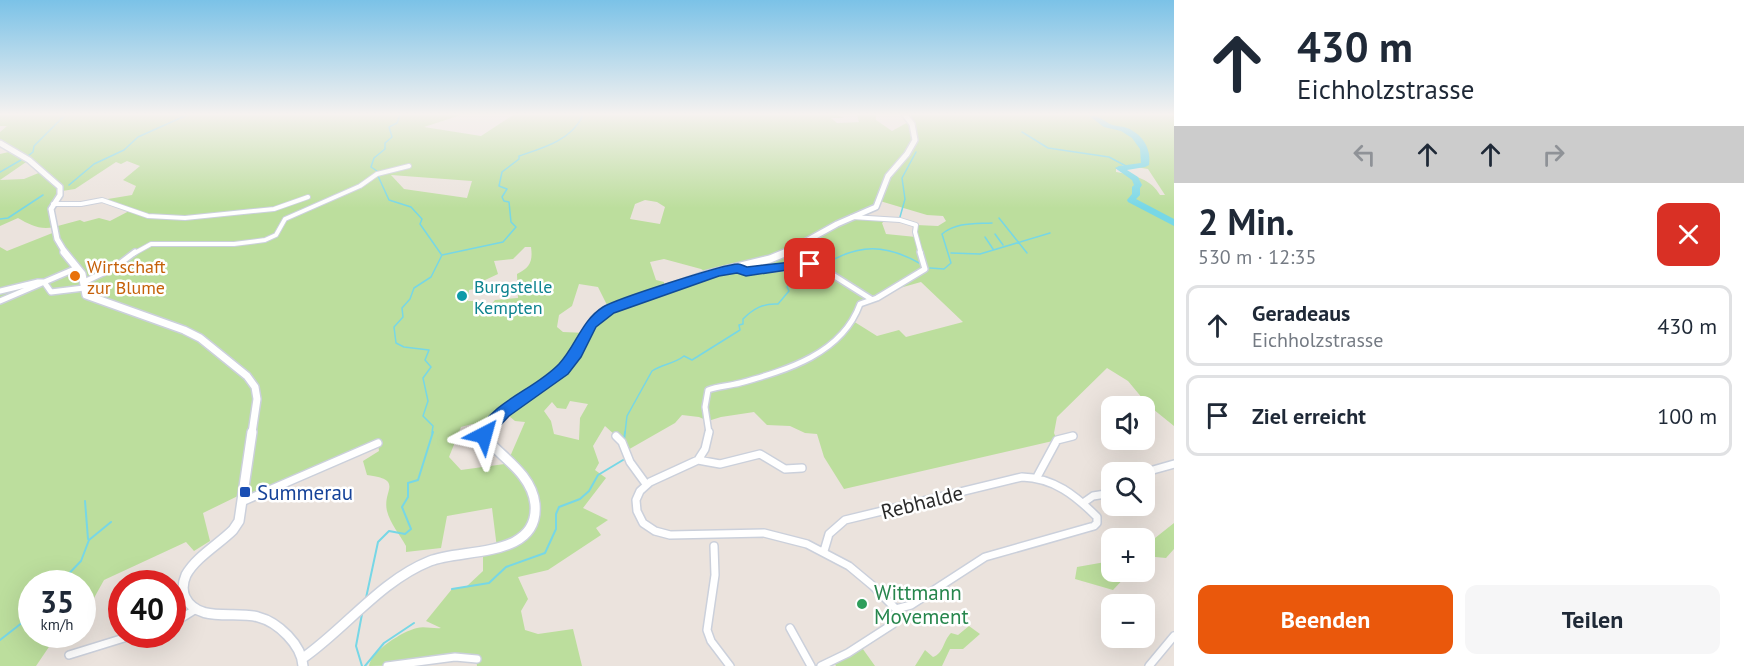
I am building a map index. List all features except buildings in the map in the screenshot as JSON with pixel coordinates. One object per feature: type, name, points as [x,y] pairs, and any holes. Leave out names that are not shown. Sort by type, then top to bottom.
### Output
[{"type":"street","points":[[5,146],[29,160],[60,187],[60,195],[53,204],[51,212],[57,239],[61,248],[84,278],[85,294],[92,299],[192,334],[247,376],[255,387],[257,399],[244,501],[236,528],[198,561],[186,577],[183,592],[188,602],[196,609],[210,613],[260,616],[274,624],[298,647],[303,662],[367,602],[415,568],[441,557],[497,548],[513,542],[526,532],[535,511],[530,487],[513,463],[486,442],[485,431],[504,412],[563,370],[576,353],[593,321],[621,304],[708,274],[738,268],[790,251],[852,217],[876,207],[888,177],[912,146]]},
{"type":"street","points":[[45,282],[51,292],[65,292],[84,285],[114,268],[139,249],[152,244],[252,242],[272,238],[285,219],[360,186],[377,174],[409,166]]},
{"type":"street","points":[[53,204],[81,204],[102,200],[148,216],[185,218],[274,209],[308,197]]},
{"type":"street","points":[[852,217],[900,220],[916,225],[915,232],[925,269],[860,304],[852,321],[832,346],[788,367],[738,384],[708,390],[705,403],[711,438],[698,460],[646,484],[637,497],[638,515],[642,522],[661,534],[697,537],[753,533],[773,535],[824,551],[859,572],[896,609]]},
{"type":"street","points":[[738,268],[746,272],[817,265],[872,299]]},
{"type":"street","points":[[0,301],[77,268]]},
{"type":"street","points":[[0,291],[45,282]]},
{"type":"street","points":[[616,436],[622,442],[630,462],[646,484]]},
{"type":"street","points":[[896,609],[911,605],[985,557],[1098,523],[1097,517],[1065,488],[1037,477],[1058,440],[1073,436]]},
{"type":"street","points":[[244,501],[378,443]]},
{"type":"street","points":[[698,460],[704,464],[714,465],[760,454],[785,469],[802,468]]},
{"type":"street","points":[[1155,469],[1174,464]]},
{"type":"street","name":"Rebhalde","points":[[824,551],[829,534],[845,520],[1022,477],[1037,477]]},
{"type":"street","points":[[1083,503],[1093,496],[1101,495]]},
{"type":"street","points":[[714,546],[716,575],[707,630],[711,641],[730,666]]},
{"type":"street","points":[[186,615],[196,609]]},
{"type":"street","points":[[821,666],[848,653],[893,624],[896,609]]},
{"type":"street","points":[[790,628],[812,666]]},
{"type":"street","points":[[1149,666],[1174,636]]},
{"type":"street","points":[[69,655],[108,643]]},
{"type":"street","points":[[387,666],[455,657],[477,659]]},
{"type":"green space","points":[[5,146],[1174,146],[1174,426],[1155,411],[1155,396],[1140,396],[1128,381],[1107,368],[1057,417],[1054,433],[1057,440],[844,489],[824,457],[817,434],[805,433],[790,426],[767,425],[754,412],[708,421],[699,417],[682,415],[675,423],[626,451],[616,436],[605,426],[593,446],[599,463],[595,470],[606,478],[583,508],[608,520],[596,528],[601,535],[548,570],[518,577],[528,599],[521,611],[525,630],[538,634],[573,629],[582,666],[477,666],[476,659],[463,658],[369,666],[381,648],[404,633],[420,627],[441,628],[426,621],[452,589],[466,587],[483,571],[483,552],[497,548],[492,508],[447,516],[441,548],[406,552],[406,546],[387,511],[389,483],[379,477],[367,475],[363,461],[379,451],[378,443],[244,501],[244,493],[203,513],[210,541],[194,551],[186,542],[126,570],[108,570],[108,578],[104,580],[96,594],[96,570],[18,570],[18,648],[48,648],[36,666],[0,666],[0,247],[7,251],[55,232],[54,227],[35,226],[18,218],[0,226],[0,180],[0,154],[13,151]],"holes":[[[29,160],[41,172],[24,179],[0,180]],[[127,161],[140,166],[123,180],[136,186],[132,195],[102,200],[131,210],[110,221],[99,218],[84,222],[80,220],[54,227],[51,212],[62,191],[75,189],[116,162],[121,164]],[[1124,165],[1148,169],[1165,195],[1160,195],[1152,185],[1141,179],[1116,172],[1116,169]],[[391,175],[472,181],[467,198],[404,189]],[[645,200],[657,202],[665,207],[660,224],[630,219],[635,204]],[[880,201],[927,215],[943,216],[946,221],[938,226],[916,225],[916,237],[886,234],[882,223],[886,220],[853,217],[867,212]],[[525,247],[531,247],[530,264],[517,274],[518,298],[495,300],[490,306],[479,310],[479,301],[468,301],[469,290],[481,288],[483,281],[498,274],[494,261],[513,259]],[[664,259],[706,272],[664,290],[664,282],[656,280],[650,262]],[[921,282],[963,322],[906,337],[899,330],[877,336],[853,321],[860,304],[896,289]],[[579,284],[598,287],[609,309],[586,333],[563,332],[557,327],[559,315],[572,306]],[[570,401],[588,404],[580,418],[579,440],[554,434],[551,421],[544,411],[552,402],[557,408],[566,409]],[[504,412],[515,421],[525,422],[509,459],[512,463],[461,470],[449,457],[461,427],[472,424],[488,428]]]},
{"type":"green space","points":[[1174,523],[1174,549],[1166,558],[1155,557],[1155,538]]},
{"type":"green space","points":[[1101,563],[1101,582],[1121,582],[1113,590],[1075,579],[1077,567]]},
{"type":"green space","points":[[969,626],[980,634],[963,649],[950,649],[942,666],[915,666],[925,650],[933,657],[937,655],[951,633],[958,635]]},
{"type":"green space","points":[[860,645],[875,666],[836,666],[833,660]]},
{"type":"waterway","points":[[28,156],[33,152],[34,146]]},
{"type":"waterway","points":[[69,185],[94,164],[128,146]]},
{"type":"waterway","points":[[377,171],[371,167],[374,158],[385,149],[385,146]]},
{"type":"waterway","points":[[432,433],[433,426],[423,416],[428,401],[423,378],[431,367],[425,360],[429,350],[404,347],[396,343],[394,327],[403,317],[402,308],[410,299],[414,288],[431,277],[442,255],[503,242],[516,227],[511,222],[509,202],[504,201],[502,197],[507,189],[499,186],[502,172],[519,159],[519,156],[547,146]]},
{"type":"waterway","points":[[1045,146],[1109,157],[1126,166]]},
{"type":"waterway","points":[[1142,146],[1146,154],[1145,165],[1119,168],[1135,179],[1138,185],[1136,195],[1131,200],[1174,223]]},
{"type":"waterway","points":[[900,217],[905,199],[902,178],[916,152]]},
{"type":"waterway","points":[[0,172],[21,160]]},
{"type":"waterway","points":[[378,176],[389,200],[411,207],[422,219],[420,224],[441,254]]},
{"type":"waterway","points":[[0,219],[8,218],[43,195]]},
{"type":"waterway","points":[[999,218],[1019,242]]},
{"type":"waterway","points":[[930,268],[944,269],[951,263],[942,234],[954,227],[992,223]]},
{"type":"waterway","points":[[1019,242],[1050,233]]},
{"type":"waterway","points":[[995,234],[1003,245]]},
{"type":"waterway","points":[[985,237],[993,249]]},
{"type":"waterway","points":[[951,253],[980,254],[1019,242]]},
{"type":"waterway","points":[[1019,242],[1027,253]]},
{"type":"waterway","points":[[824,265],[849,253],[873,249],[896,253],[921,264]]},
{"type":"waterway","points":[[625,433],[627,416],[652,371],[684,356],[692,360],[740,330],[739,325],[743,324],[743,319],[755,310],[763,306],[778,304],[789,291],[787,287],[792,278],[816,270]]},
{"type":"waterway","points":[[366,598],[378,542],[389,531],[405,534],[411,529],[402,507],[408,497],[408,483],[418,480],[433,432]]},
{"type":"waterway","points":[[624,440],[625,432]]},
{"type":"waterway","points":[[452,589],[489,583],[506,567],[545,553],[556,529],[556,514],[559,507],[580,499],[589,491],[598,475],[623,460]]},
{"type":"waterway","points":[[85,501],[88,539]]},
{"type":"waterway","points":[[72,570],[81,561],[89,540],[111,522]]},
{"type":"waterway","points":[[362,614],[356,646],[362,666]]},
{"type":"waterway","points":[[365,666],[384,643],[414,623]]},
{"type":"waterway","points":[[0,640],[18,626]]},
{"type":"place","name":"Wirtschaft zur Blume","points":[[75,276]]},
{"type":"place","name":"Burgstelle Kempten","points":[[462,296]]},
{"type":"place","name":"Summerau","points":[[245,492]]},
{"type":"place","name":"Wittmann Movement","points":[[862,604]]},
{"type":"route","points":[[484,435],[494,420],[563,370],[576,353],[593,321],[609,309],[717,272],[738,268],[746,272],[762,268],[810,264]]}]
